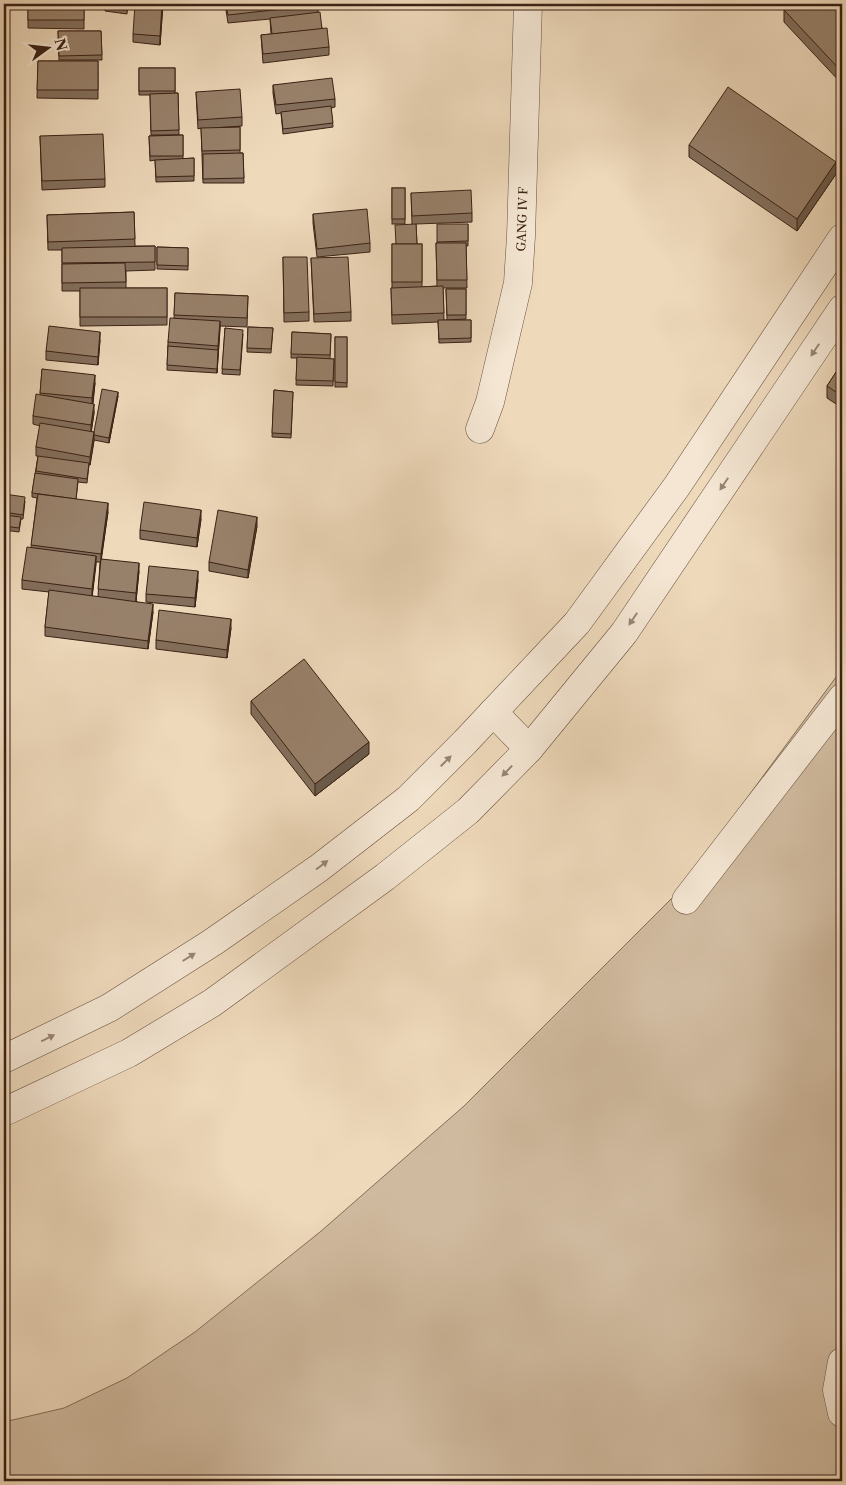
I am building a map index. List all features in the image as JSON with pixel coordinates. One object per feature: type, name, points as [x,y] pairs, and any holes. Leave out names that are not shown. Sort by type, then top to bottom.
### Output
[{"type":"street","name":"GANG IV F","points":[[480,429],[490,402],[518,283],[528,4]]},
{"type":"street","points":[[4,1059],[109,1008],[213,942],[319,868],[408,799],[465,742],[577,623],[678,486],[842,238]]},
{"type":"street","points":[[4,1112],[128,1053],[212,1003],[385,877],[468,811],[529,749],[624,633],[842,309]]},
{"type":"street","points":[[686,900],[842,698]]},
{"type":"street","points":[[493,712],[529,749]]},
{"type":"street","points":[[842,1362],[837,1390],[842,1413]]},
{"type":"shaded area","points":[[842,669],[842,1481],[4,1481],[4,1422],[64,1408],[127,1378],[195,1332],[320,1232],[464,1106],[677,893]]},
{"type":"building","points":[[28,4],[84,4],[84,20],[28,20]]},
{"type":"building","points":[[105,4],[128,4],[127,10],[105,6]]},
{"type":"building","points":[[135,4],[162,4],[160,36],[133,34]]},
{"type":"building","points":[[226,4],[318,4],[318,5],[228,15]]},
{"type":"building","points":[[791,4],[842,4],[842,72],[784,10]]},
{"type":"building","points":[[320,12],[322,29],[272,34],[270,18]]},
{"type":"building","points":[[327,28],[329,47],[263,54],[261,35]]},
{"type":"building","points":[[58,31],[101,31],[102,55],[59,56]]},
{"type":"building","points":[[38,61],[98,61],[98,90],[37,90]]},
{"type":"building","points":[[139,68],[175,68],[175,91],[139,91]]},
{"type":"building","points":[[332,78],[335,99],[276,105],[273,85]]},
{"type":"building","points":[[728,87],[836,162],[797,219],[689,145]]},
{"type":"building","points":[[240,89],[242,117],[198,120],[196,92]]},
{"type":"building","points":[[178,93],[179,130],[151,131],[150,94]]},
{"type":"building","points":[[331,106],[333,123],[283,129],[281,112]]},
{"type":"building","points":[[240,127],[240,150],[202,151],[201,128]]},
{"type":"building","points":[[103,134],[105,179],[42,181],[40,136]]},
{"type":"building","points":[[183,135],[183,156],[150,156],[149,136]]},
{"type":"building","points":[[243,153],[244,178],[203,179],[203,154]]},
{"type":"building","points":[[194,158],[194,176],[156,177],[155,160]]},
{"type":"building","points":[[392,188],[405,188],[405,219],[392,219]]},
{"type":"building","points":[[471,190],[472,213],[412,216],[411,193]]},
{"type":"building","points":[[367,209],[370,243],[317,249],[313,214]]},
{"type":"building","points":[[134,212],[135,239],[48,242],[47,215]]},
{"type":"building","points":[[416,224],[417,244],[396,244],[395,225]]},
{"type":"building","points":[[437,224],[468,224],[468,241],[437,242]]},
{"type":"building","points":[[436,243],[466,243],[467,280],[437,280]]},
{"type":"building","points":[[392,244],[422,244],[422,282],[392,282]]},
{"type":"building","points":[[155,246],[155,262],[62,263],[62,248]]},
{"type":"building","points":[[157,247],[188,248],[188,266],[157,265]]},
{"type":"building","points":[[283,257],[307,257],[309,312],[284,313]]},
{"type":"building","points":[[348,257],[351,312],[314,314],[311,258]]},
{"type":"building","points":[[125,263],[126,282],[62,283],[62,264]]},
{"type":"building","points":[[443,286],[444,313],[392,315],[391,288]]},
{"type":"building","points":[[80,288],[167,288],[167,317],[80,317]]},
{"type":"building","points":[[446,289],[466,289],[466,315],[447,315]]},
{"type":"building","points":[[175,293],[248,296],[247,318],[174,315]]},
{"type":"building","points":[[170,318],[220,321],[218,346],[168,342]]},
{"type":"building","points":[[438,320],[471,320],[471,338],[439,339]]},
{"type":"building","points":[[49,326],[100,332],[98,357],[46,351]]},
{"type":"building","points":[[248,327],[273,328],[271,349],[247,348]]},
{"type":"building","points":[[225,328],[243,330],[240,370],[222,369]]},
{"type":"building","points":[[292,332],[331,334],[330,355],[291,354]]},
{"type":"building","points":[[335,337],[347,337],[347,383],[335,382]]},
{"type":"building","points":[[168,346],[218,350],[217,369],[167,365]]},
{"type":"building","points":[[297,357],[334,359],[333,381],[296,380]]},
{"type":"building","points":[[842,363],[842,396],[827,386]]},
{"type":"building","points":[[42,369],[95,375],[92,398],[40,393]]},
{"type":"building","points":[[102,389],[118,392],[109,438],[94,435]]},
{"type":"building","points":[[274,390],[293,392],[291,434],[272,433]]},
{"type":"building","points":[[36,394],[94,404],[91,425],[33,416]]},
{"type":"building","points":[[40,423],[94,432],[90,457],[36,447]]},
{"type":"building","points":[[38,456],[89,463],[87,479],[36,471]]},
{"type":"building","points":[[35,473],[78,479],[76,499],[32,493]]},
{"type":"building","points":[[4,494],[25,497],[23,515],[4,512]]},
{"type":"building","points":[[38,494],[108,503],[101,554],[31,545]]},
{"type":"building","points":[[144,502],[201,510],[197,538],[140,530]]},
{"type":"building","points":[[218,510],[257,517],[248,570],[209,562]]},
{"type":"building","points":[[4,515],[21,517],[19,528],[4,526]]},
{"type":"building","points":[[27,547],[96,556],[92,589],[22,580]]},
{"type":"building","points":[[101,559],[139,563],[136,593],[98,589]]},
{"type":"building","points":[[149,566],[198,571],[195,598],[146,594]]},
{"type":"building","points":[[49,590],[153,604],[148,641],[45,627]]},
{"type":"building","points":[[159,610],[231,619],[227,650],[156,640]]},
{"type":"building","points":[[304,659],[369,742],[315,784],[251,701]]}]
